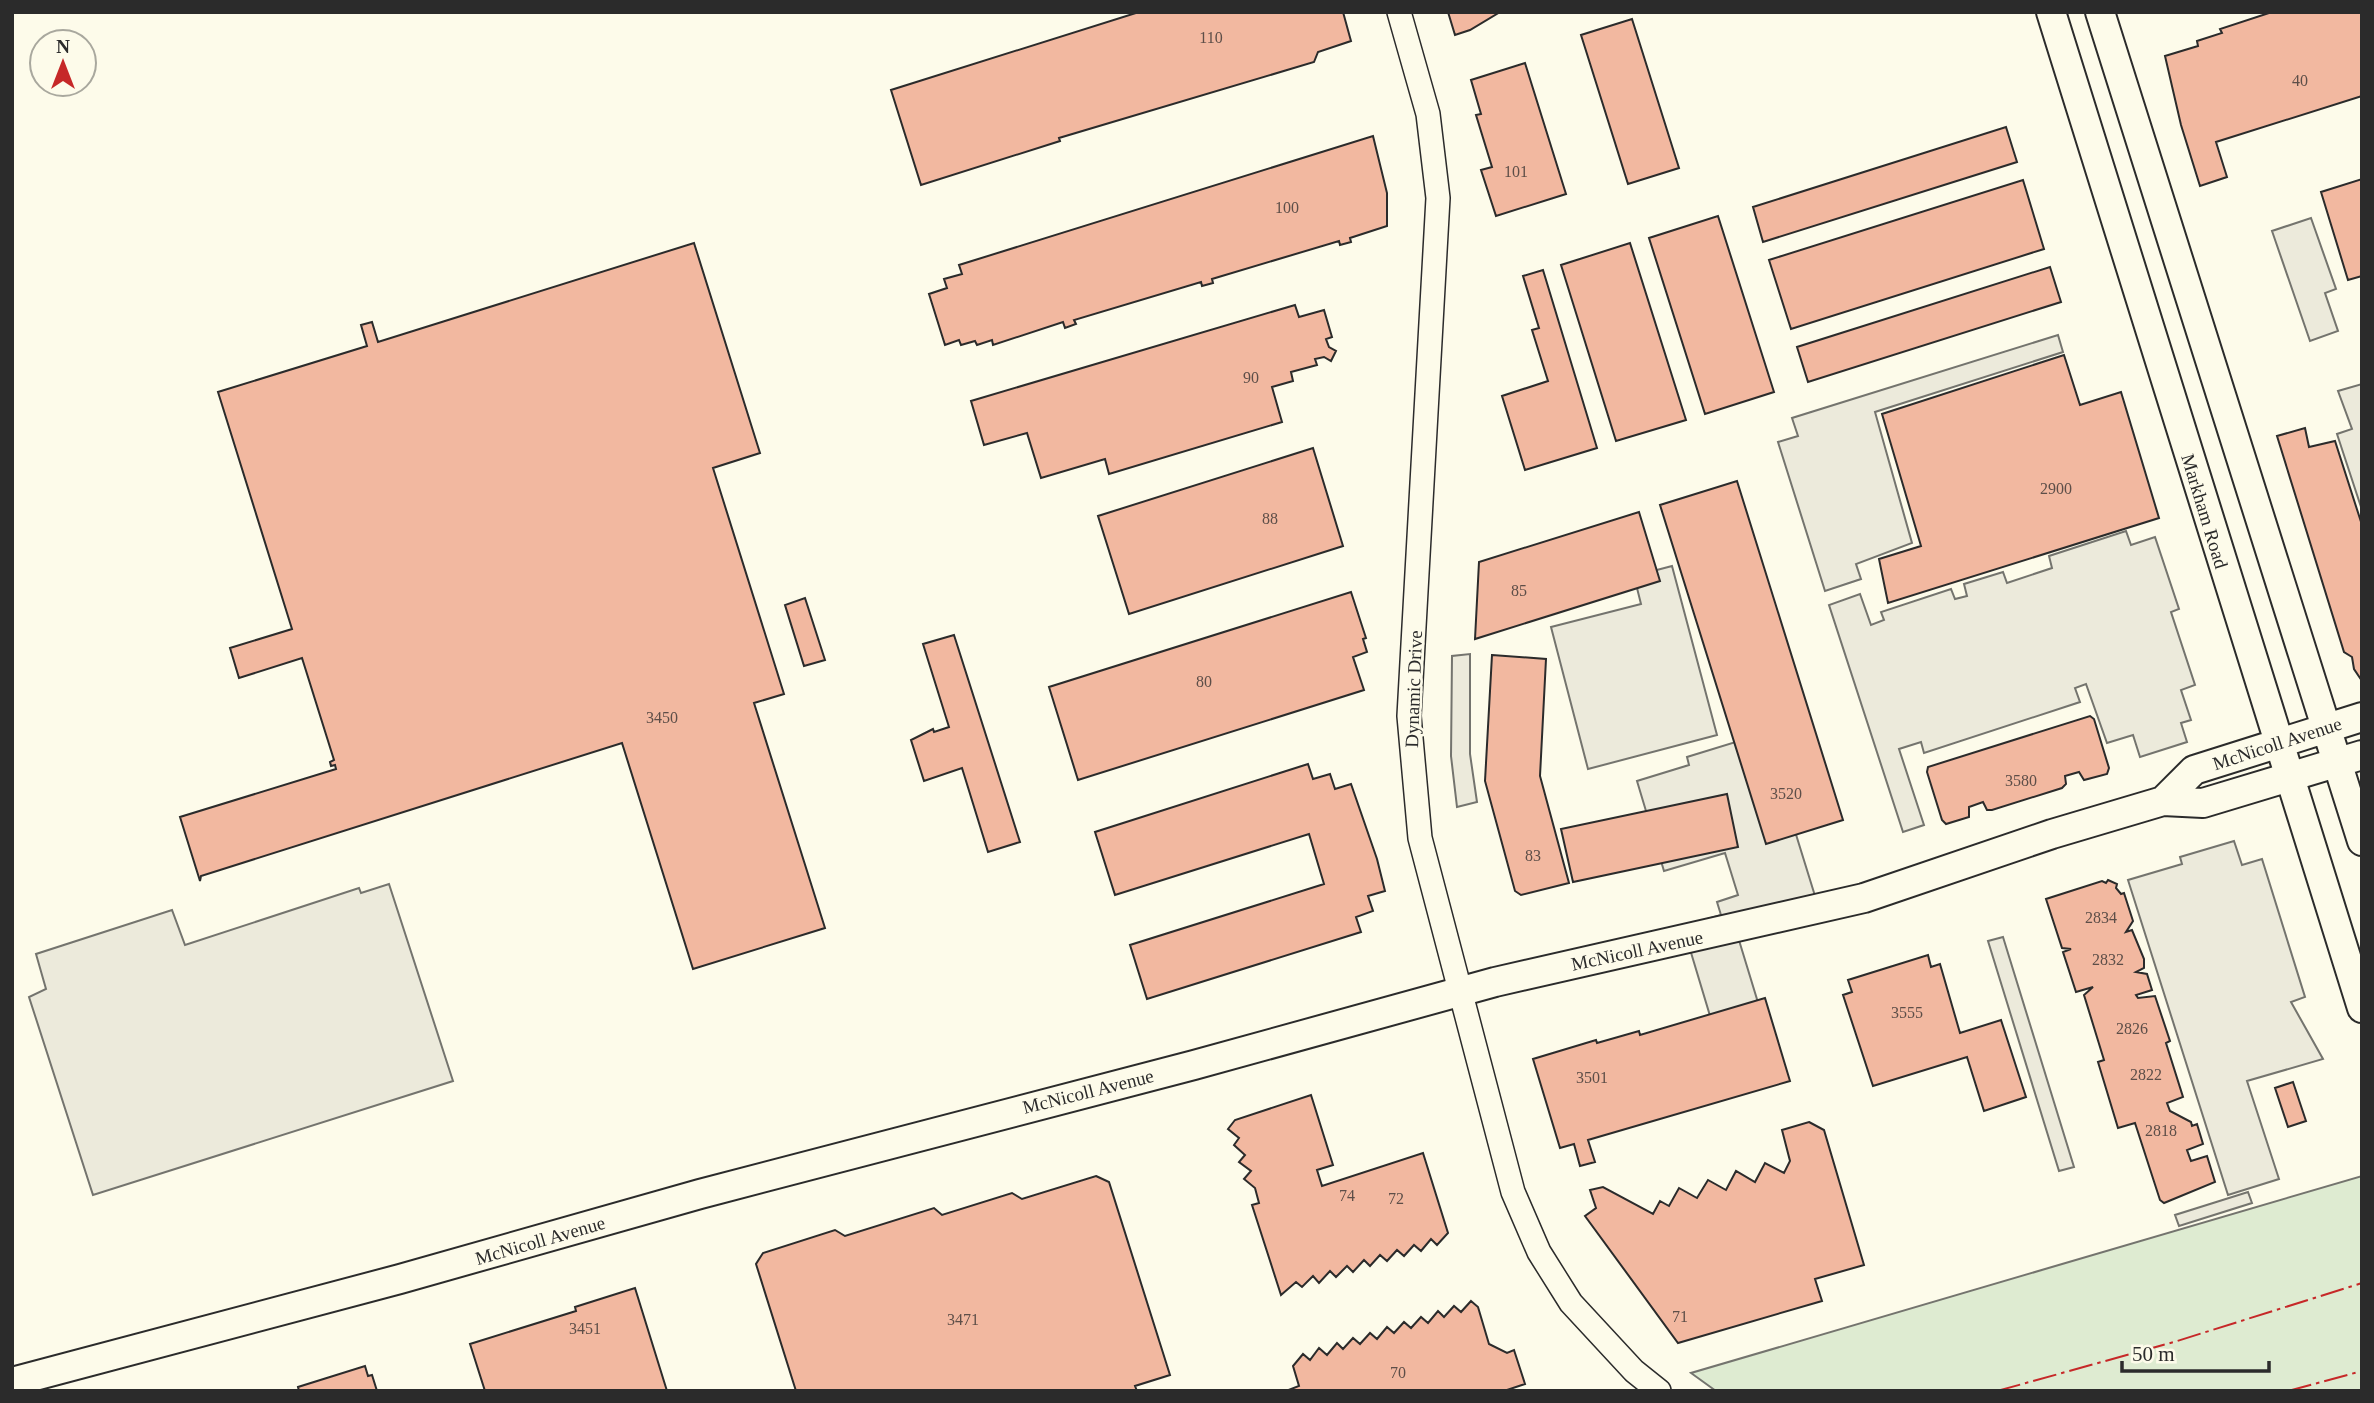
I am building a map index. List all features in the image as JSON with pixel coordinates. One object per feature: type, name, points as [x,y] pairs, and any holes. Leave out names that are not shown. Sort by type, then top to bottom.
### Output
[{"type":"main road","name":"Markham Road","points":[[2051,12],[2287,778],[2362,1008]]},
{"type":"main road","points":[[2100,12],[2325,727],[2349,759],[2362,841]]},
{"type":"main road","name":"McNicoll Avenue","points":[[2163,802],[2194,770],[2362,717]]},
{"type":"main road","name":"McNicoll Avenue","points":[[12,1382],[1462,991],[1864,898],[2052,834],[2163,802],[2203,803],[2349,759]]},
{"type":"street","name":"Dynamic Drive","points":[[1399,12],[1428,114],[1438,198],[1409,747],[1420,838],[1513,1192],[1538,1251],[1571,1303],[1634,1371],[1658,1391]]},
{"type":"green space","points":[[2362,1176],[2362,1391],[1716,1391],[1691,1373]]},
{"type":"shaded area","points":[[2311,218],[2336,289],[2325,293],[2338,331],[2310,341],[2272,231]]},
{"type":"shaded area","points":[[2058,335],[2063,352],[1875,412],[1912,543],[1856,564],[1861,579],[1825,591],[1778,442],[1798,436],[1792,418]]},
{"type":"shaded area","points":[[2362,384],[2362,510],[2337,434],[2352,429],[2338,391]]},
{"type":"shaded area","points":[[2126,531],[2131,545],[2155,537],[2179,609],[2171,612],[2195,685],[2181,690],[2191,720],[2181,723],[2187,742],[2140,757],[2133,735],[2107,743],[2086,684],[2075,688],[2080,702],[1924,753],[1921,742],[1899,749],[1924,825],[1903,832],[1829,605],[1860,594],[1871,625],[1884,620],[1881,612],[1951,589],[1955,599],[1967,596],[1964,584],[2003,572],[2007,583],[2052,568],[2049,556]]},
{"type":"shaded area","points":[[1672,566],[1717,735],[1588,769],[1551,627],[1641,604],[1634,576]]},
{"type":"shaded area","points":[[1470,654],[1470,754],[1477,802],[1457,807],[1451,756],[1452,656]]},
{"type":"shaded area","points":[[1742,740],[1772,757],[1820,912],[1738,937],[1767,1032],[1726,1069],[1683,926],[1721,915],[1717,902],[1738,895],[1725,853],[1664,871],[1637,781],[1689,765],[1687,757]]},
{"type":"shaded area","points":[[2234,841],[2242,865],[2262,859],[2305,997],[2291,1002],[2323,1059],[2247,1081],[2279,1179],[2228,1195],[2128,880],[2182,864],[2180,857]]},
{"type":"shaded area","points":[[389,884],[453,1081],[93,1195],[29,997],[46,989],[36,954],[172,910],[185,945],[359,888],[361,893]]},
{"type":"shaded area","points":[[2003,937],[2074,1167],[2059,1171],[1988,941]]},
{"type":"shaded area","points":[[2248,1192],[2252,1203],[2179,1226],[2175,1215]]},
{"type":"building","points":[[1139,12],[1343,12],[1351,41],[1318,52],[1314,62],[1059,138],[1060,141],[921,185],[891,90]]},
{"type":"building","points":[[1448,12],[1500,12],[1470,30],[1455,35]]},
{"type":"building","points":[[2272,12],[2362,12],[2362,96],[2216,142],[2227,177],[2200,186],[2181,125],[2165,56],[2198,46],[2197,41],[2222,33],[2220,29]]},
{"type":"building","points":[[1632,19],[1679,168],[1628,184],[1581,35]]},
{"type":"building","points":[[1525,63],[1566,194],[1496,216],[1481,170],[1492,167],[1476,115],[1481,114],[1471,80]]},
{"type":"building","points":[[2006,127],[2017,162],[1763,242],[1753,207]]},
{"type":"building","points":[[1373,136],[1387,193],[1387,226],[1350,238],[1351,242],[1340,245],[1339,241],[1212,279],[1213,283],[1202,286],[1201,282],[1074,320],[1076,324],[1065,328],[1063,322],[993,345],[992,340],[977,345],[975,341],[961,345],[959,340],[945,345],[929,294],[947,288],[944,279],[962,274],[959,265]]},
{"type":"building","points":[[2362,179],[2362,276],[2348,280],[2321,192]]},
{"type":"building","points":[[2023,180],[2044,249],[1791,329],[1769,260]]},
{"type":"building","points":[[1718,216],[1774,392],[1705,414],[1649,238]]},
{"type":"building","points":[[694,243],[760,453],[713,468],[784,694],[754,703],[825,928],[693,969],[622,743],[201,876],[200,881],[180,817],[336,769],[335,765],[331,766],[330,762],[334,760],[302,658],[239,678],[230,648],[292,629],[218,392],[367,346],[361,325],[372,322],[378,342]]},
{"type":"building","points":[[1630,243],[1686,420],[1616,441],[1561,265]]},
{"type":"building","points":[[2050,267],[2061,302],[1808,382],[1797,347]]},
{"type":"building","points":[[1543,270],[1597,448],[1525,470],[1502,396],[1548,381],[1532,330],[1539,328],[1523,276]]},
{"type":"building","points":[[1295,305],[1299,317],[1324,310],[1332,337],[1326,339],[1329,347],[1336,351],[1331,361],[1324,357],[1315,359],[1317,365],[1291,372],[1293,381],[1272,387],[1282,422],[1109,474],[1105,459],[1041,478],[1027,433],[984,445],[971,401]]},
{"type":"building","points":[[2064,355],[2080,405],[2121,392],[2159,518],[1888,603],[1879,559],[1921,546],[1882,414]]},
{"type":"building","points":[[2305,428],[2309,447],[2335,441],[2362,525],[2362,681],[2354,669],[2352,657],[2344,652],[2277,436]]},
{"type":"building","points":[[1313,448],[1343,546],[1129,614],[1098,516]]},
{"type":"building","points":[[1737,481],[1843,820],[1766,844],[1660,505]]},
{"type":"building","points":[[1639,512],[1660,581],[1475,639],[1479,562]]},
{"type":"building","points":[[1351,592],[1366,638],[1363,639],[1367,652],[1353,657],[1364,690],[1078,780],[1049,687]]},
{"type":"building","points":[[805,598],[825,660],[804,666],[785,605]]},
{"type":"building","points":[[954,635],[1020,842],[988,852],[962,768],[924,781],[911,740],[933,729],[934,732],[949,727],[923,644]]},
{"type":"building","points":[[1492,655],[1546,659],[1540,776],[1569,883],[1521,895],[1515,891],[1485,781]]},
{"type":"building","points":[[2090,716],[2094,719],[2109,768],[2107,774],[2084,780],[2079,772],[2065,776],[2066,784],[2062,788],[1992,810],[1987,810],[1983,802],[1969,807],[1969,817],[1946,824],[1942,820],[1927,772],[1928,767]]},
{"type":"building","points":[[1308,764],[1313,779],[1330,774],[1335,789],[1351,784],[1377,859],[1385,891],[1368,896],[1373,911],[1356,917],[1361,932],[1147,999],[1130,945],[1324,884],[1309,834],[1115,895],[1095,832]]},
{"type":"building","points":[[1727,794],[1738,847],[1573,882],[1561,829]]},
{"type":"building","points":[[2108,880],[2117,884],[2116,888],[2121,894],[2124,893],[2133,921],[2126,932],[2132,930],[2144,959],[2144,968],[2136,972],[2147,974],[2152,990],[2136,995],[2138,998],[2155,996],[2170,1041],[2166,1043],[2183,1097],[2167,1103],[2170,1111],[2191,1122],[2192,1126],[2197,1124],[2203,1144],[2187,1150],[2191,1161],[2207,1156],[2215,1182],[2164,1203],[2160,1200],[2135,1123],[2118,1128],[2098,1062],[2104,1060],[2084,995],[2093,987],[2076,992],[2063,952],[2071,949],[2062,948],[2046,899],[2102,881],[2106,883]]},
{"type":"building","points":[[1928,955],[1931,967],[1940,964],[1960,1033],[2001,1020],[2026,1097],[1984,1111],[1967,1057],[1873,1086],[1843,995],[1852,992],[1848,980]]},
{"type":"building","points":[[1765,998],[1790,1081],[1588,1140],[1595,1162],[1580,1166],[1574,1144],[1560,1148],[1533,1059],[1596,1040],[1597,1043],[1639,1031],[1640,1035]]},
{"type":"building","points":[[2293,1082],[2306,1121],[2288,1127],[2275,1088]]},
{"type":"building","points":[[1311,1095],[1333,1165],[1317,1170],[1322,1186],[1423,1153],[1448,1233],[1437,1245],[1431,1239],[1421,1251],[1414,1245],[1404,1256],[1397,1250],[1387,1261],[1380,1255],[1370,1266],[1364,1260],[1353,1272],[1347,1266],[1336,1277],[1330,1271],[1319,1283],[1313,1276],[1302,1287],[1296,1282],[1281,1295],[1252,1205],[1259,1203],[1255,1188],[1244,1179],[1251,1171],[1239,1162],[1245,1155],[1234,1145],[1239,1138],[1228,1129],[1235,1120]]},
{"type":"building","points":[[1809,1122],[1824,1130],[1864,1265],[1815,1279],[1822,1301],[1678,1343],[1585,1216],[1596,1208],[1590,1190],[1603,1187],[1653,1214],[1660,1201],[1669,1206],[1679,1188],[1697,1198],[1708,1180],[1726,1190],[1736,1171],[1755,1182],[1765,1163],[1784,1173],[1790,1161],[1782,1130]]},
{"type":"building","points":[[1096,1176],[1109,1182],[1170,1375],[1135,1386],[1137,1391],[796,1391],[756,1264],[763,1253],[835,1230],[845,1236],[934,1208],[942,1215],[1012,1193],[1022,1199]]},
{"type":"building","points":[[635,1288],[667,1391],[485,1391],[470,1344],[576,1311],[575,1307]]},
{"type":"building","points":[[1471,1301],[1478,1307],[1489,1344],[1507,1353],[1514,1350],[1525,1384],[1504,1391],[1286,1391],[1299,1386],[1293,1366],[1303,1354],[1310,1360],[1319,1348],[1327,1355],[1337,1343],[1343,1349],[1353,1338],[1360,1344],[1370,1333],[1377,1339],[1387,1327],[1394,1333],[1404,1322],[1411,1328],[1421,1317],[1428,1323],[1438,1311],[1444,1317],[1454,1306],[1461,1312]]},
{"type":"building","points":[[365,1366],[368,1376],[372,1375],[377,1391],[299,1391],[298,1387]]},
{"type":"power","points":[[1997,1391],[2174,1342],[2362,1283]]},
{"type":"power","points":[[2288,1391],[2362,1371]]}]
